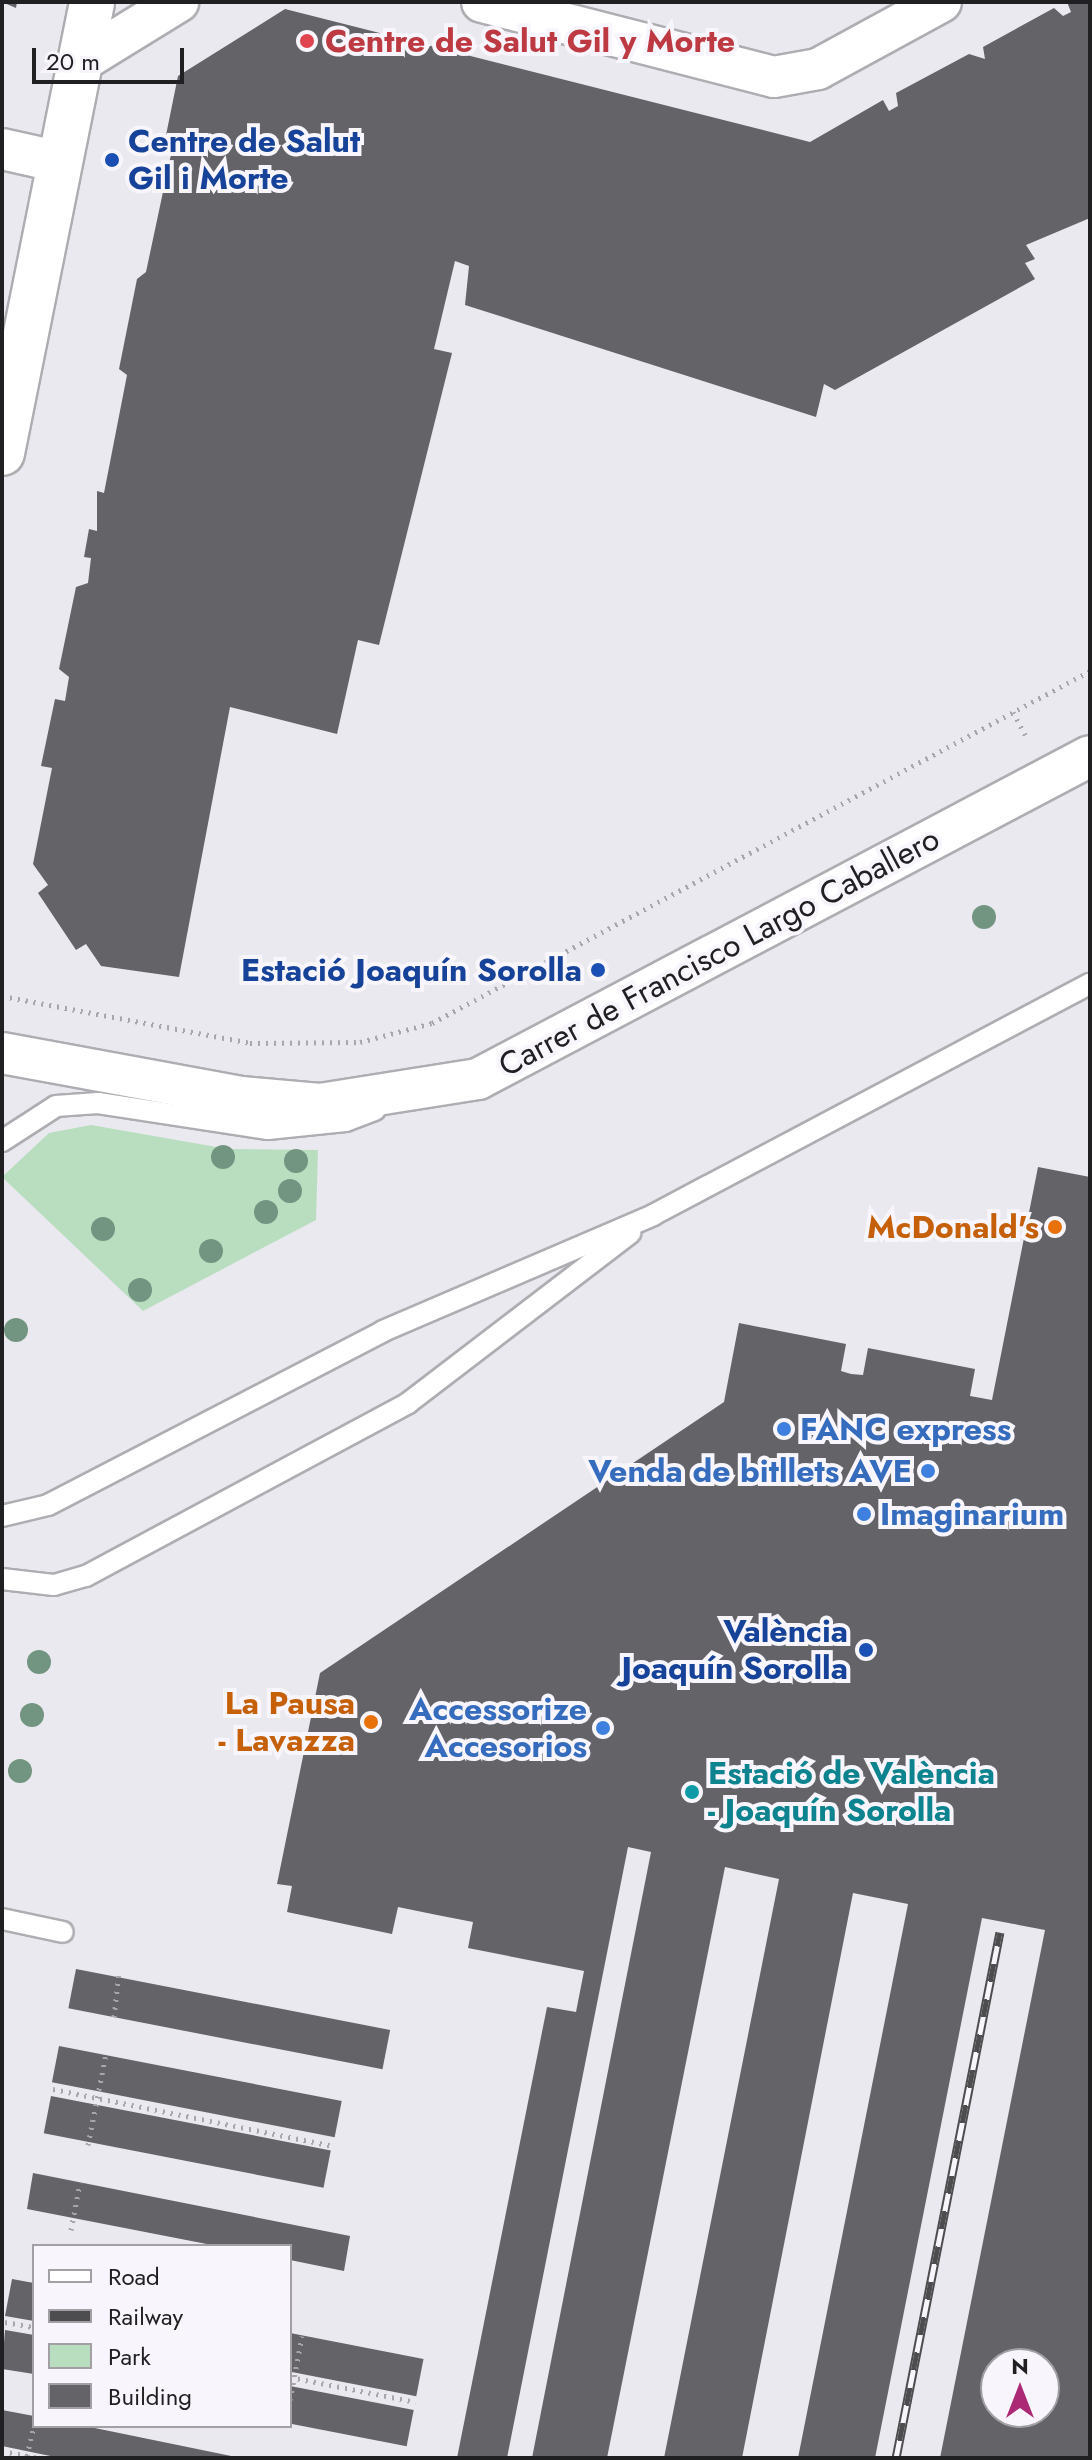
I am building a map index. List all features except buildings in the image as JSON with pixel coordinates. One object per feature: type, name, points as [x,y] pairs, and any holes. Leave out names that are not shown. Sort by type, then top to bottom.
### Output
[{"type":"main road","points":[[2,453],[92,2]]},
{"type":"street","points":[[82,61],[178,2]]},
{"type":"street","points":[[482,2],[774,77],[818,69],[941,2]]},
{"type":"street","points":[[2,149],[60,162]]},
{"type":"street","name":"Carrer de Francisco Largo Caballero","points":[[2,1053],[241,1097],[320,1104],[408,1096],[478,1079],[619,1011],[1090,756]]},
{"type":"lane","points":[[2,1516],[48,1505],[383,1331],[653,1215],[1090,984]]},
{"type":"lane","points":[[2,1141],[56,1106],[98,1103],[268,1129],[346,1121],[408,1096]]},
{"type":"lane","points":[[2,1579],[54,1585],[86,1576],[408,1403],[653,1215]]},
{"type":"lane","points":[[2,1919],[63,1932]]},
{"type":"path","points":[[2,996],[250,1043],[360,1042],[432,1023],[1090,671]]},
{"type":"path","points":[[114,2017],[119,1972]]},
{"type":"path","points":[[88,2145],[106,2054]]},
{"type":"path","points":[[53,2089],[332,2146]]},
{"type":"path","points":[[71,2230],[80,2183]]},
{"type":"path","points":[[5,2322],[32,2327]]},
{"type":"path","points":[[302,2336],[292,2377],[416,2402]]},
{"type":"path","points":[[27,2457],[34,2428]]},
{"type":"path","points":[[2,2451],[38,2458]]},
{"type":"green space","points":[[91,1125],[228,1149],[318,1150],[316,1220],[143,1311],[2,1177],[49,1133]]},
{"type":"railway","points":[[896,2458],[1000,1932]]},
{"type":"place","name":"Centre de Salut Gil y Morte","points":[[307,41]]},
{"type":"place","name":"Centre de Salut Gil i Morte","points":[[112,160]]},
{"type":"place","name":"Estació Joaquín Sorolla","points":[[598,970]]},
{"type":"place","name":"McDonald's","points":[[1055,1227]]},
{"type":"place","name":"FANC express","points":[[784,1429]]},
{"type":"place","name":"Venda de bitllets AVE","points":[[928,1471]]},
{"type":"place","name":"Imaginarium","points":[[864,1514]]},
{"type":"place","name":"València Joaquín Sorolla","points":[[866,1650]]},
{"type":"place","name":"La Pausa - Lavazza","points":[[371,1722]]},
{"type":"place","name":"Accessorize Accesorios","points":[[603,1728]]},
{"type":"place","name":"Estació de València - Joaquín Sorolla","points":[[692,1792]]}]
